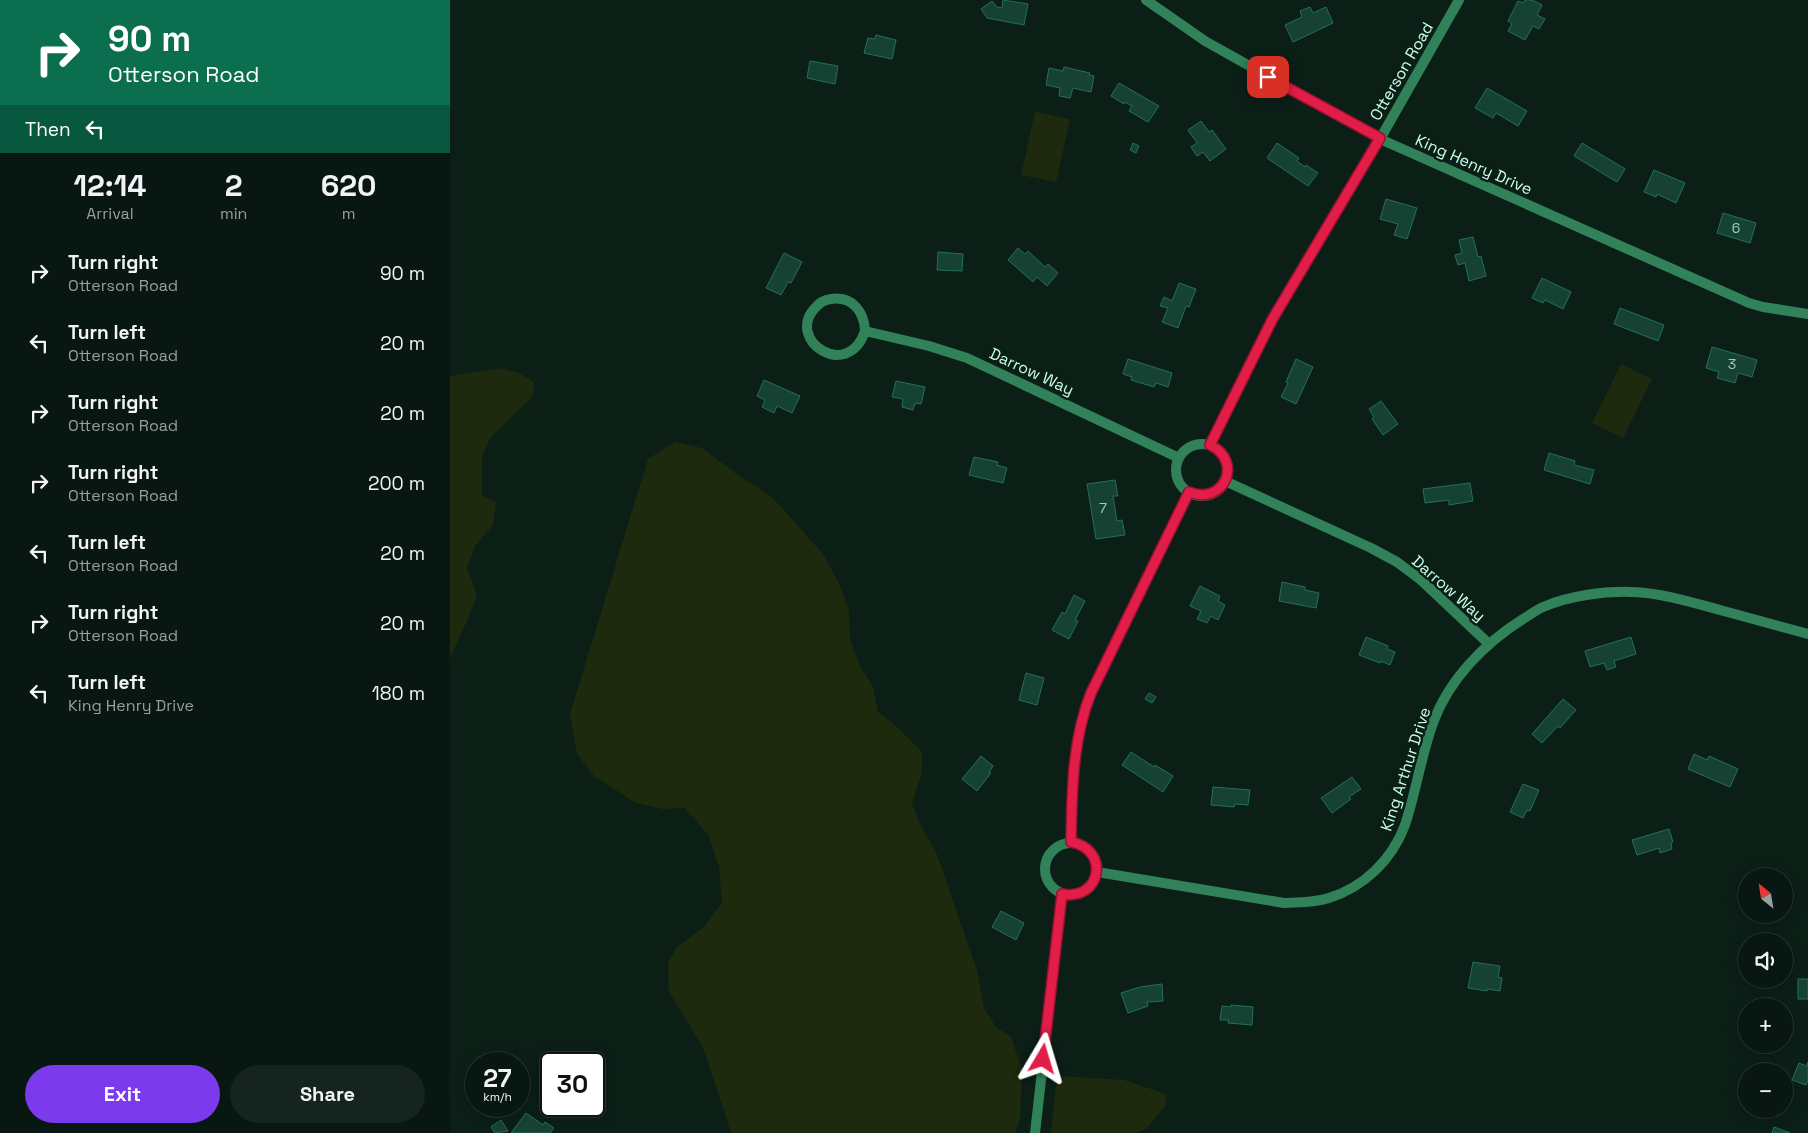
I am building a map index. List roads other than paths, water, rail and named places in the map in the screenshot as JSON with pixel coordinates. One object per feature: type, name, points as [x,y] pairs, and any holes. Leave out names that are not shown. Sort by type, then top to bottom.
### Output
[{"type":"street","name":"King Henry Drive","points":[[1146,0],[1205,41],[1380,138],[1749,302],[1763,307],[1808,314]]},
{"type":"street","name":"Otterson Road","points":[[1210,445],[1272,320],[1459,0]]},
{"type":"street","points":[[837,298],[855,305],[861,312],[864,321],[864,331],[862,340],[856,347],[840,355],[831,355],[822,352],[810,339],[808,320],[818,304],[827,299],[837,298]]},
{"type":"street","name":"Darrow Way","points":[[864,331],[929,346],[967,358],[1179,458]]},
{"type":"street","points":[[1198,444],[1210,445],[1225,457],[1228,469],[1225,481],[1222,487],[1210,494],[1203,496],[1189,492],[1177,477],[1179,458],[1182,453],[1192,446],[1198,444]]},
{"type":"street","name":"Darrow Way","points":[[1225,481],[1371,548],[1397,562],[1421,580],[1489,644]]},
{"type":"street","points":[[1071,842],[1075,768],[1084,712],[1091,693],[1189,492]]},
{"type":"street","name":"King Arthur Drive","points":[[1097,872],[1284,902],[1328,899],[1360,883],[1375,871],[1389,855],[1398,840],[1405,824],[1433,723],[1455,683],[1489,644],[1504,631],[1542,607],[1586,595],[1631,592],[1660,594],[1808,634]]},
{"type":"street","points":[[1071,842],[1091,852],[1097,865],[1097,872],[1095,880],[1084,891],[1070,895],[1062,894],[1049,884],[1045,877],[1045,861],[1055,847],[1071,842]]},
{"type":"street","points":[[1035,1133],[1062,894]]}]
